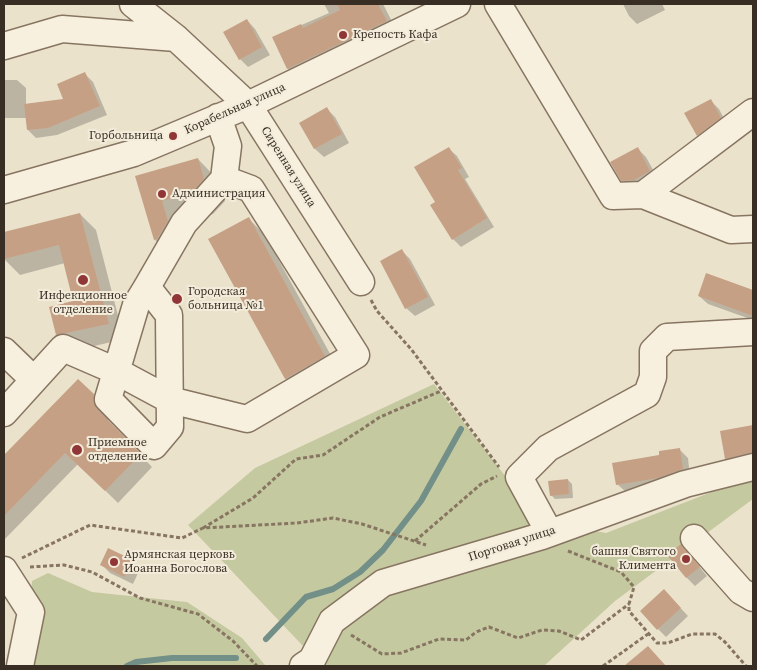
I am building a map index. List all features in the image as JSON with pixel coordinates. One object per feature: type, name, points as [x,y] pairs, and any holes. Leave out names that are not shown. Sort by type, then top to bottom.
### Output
[{"type":"street","name":"Сиренная улица","points":[[133,4],[176,38],[248,105],[361,282]]},
{"type":"street","name":"Корабельная улица","points":[[4,190],[134,153],[248,105],[457,4]]},
{"type":"street","points":[[498,4],[613,196],[643,194],[731,230],[753,229]]},
{"type":"street","points":[[4,46],[62,29],[176,38]]},
{"type":"street","points":[[643,194],[753,112]]},
{"type":"street","points":[[147,287],[169,315],[170,427],[154,446],[108,399],[136,305],[184,223],[224,179],[228,146],[218,118]]},
{"type":"street","points":[[4,413],[63,348],[116,371],[170,400],[247,419],[356,355],[251,189],[224,179]]},
{"type":"street","points":[[546,534],[519,477],[548,448],[647,394],[653,377],[653,351],[667,337],[753,332]]},
{"type":"street","points":[[4,351],[34,380]]},
{"type":"street","name":"Портовая улица","points":[[303,666],[312,660],[332,621],[383,583],[546,534],[685,484],[753,467]]},
{"type":"street","points":[[694,538],[741,591],[753,598]]},
{"type":"street","points":[[15,565],[31,612],[20,666]]},
{"type":"path","points":[[361,282],[377,310],[411,349],[488,455],[504,473],[481,484],[415,541]]},
{"type":"path","points":[[15,565],[90,526],[182,538],[203,528],[253,498],[296,459],[323,455],[380,417],[441,391]]},
{"type":"path","points":[[203,528],[297,523],[333,518],[362,524],[415,541],[462,560]]},
{"type":"path","points":[[546,534],[563,549],[621,572],[634,586],[629,604],[630,611],[657,643],[668,643],[692,634],[714,634],[725,642],[746,666]]},
{"type":"path","points":[[15,565],[64,565],[92,572],[140,598],[198,614],[233,641],[257,666]]},
{"type":"path","points":[[332,621],[382,654],[401,654],[439,639],[466,640],[476,632],[489,627],[518,638],[542,630],[559,631],[581,640],[629,604]]},
{"type":"path","points":[[603,666],[648,634]]},
{"type":"green space","points":[[434,384],[540,521],[606,533],[753,476],[753,499],[615,601],[544,666],[322,666],[188,525],[255,468]]},
{"type":"green space","points":[[48,573],[92,592],[187,602],[242,638],[265,665],[25,666],[32,581]]},
{"type":"building","points":[[337,4],[378,4],[387,21],[287,69],[272,37],[301,24],[303,28],[340,10]]},
{"type":"building","points":[[247,19],[262,47],[239,60],[223,32]]},
{"type":"building","points":[[85,72],[100,106],[48,128],[27,130],[24,104],[63,99],[57,84]]},
{"type":"building","points":[[711,99],[721,118],[697,136],[684,113]]},
{"type":"building","points":[[327,107],[342,134],[314,149],[299,123]]},
{"type":"building","points":[[449,147],[462,168],[458,170],[487,218],[452,240],[430,205],[435,202],[414,167]]},
{"type":"building","points":[[638,147],[650,171],[634,180],[621,181],[610,162]]},
{"type":"building","name":"Администрация","points":[[198,158],[204,179],[192,192],[162,201],[168,221],[157,239],[154,240],[135,176]]},
{"type":"building","name":"Инфекционное отделение","points":[[80,213],[109,324],[56,335],[49,307],[73,301],[59,245],[4,259],[4,232]]},
{"type":"building","points":[[249,217],[325,356],[285,379],[208,239]]},
{"type":"building","points":[[402,249],[428,297],[405,309],[380,261]]},
{"type":"building","points":[[706,273],[753,290],[753,316],[698,296]]},
{"type":"building","name":"Приемное отделение","points":[[78,379],[94,394],[93,402],[97,409],[141,454],[105,491],[65,453],[4,516],[4,455]]},
{"type":"building","points":[[753,425],[753,452],[725,459],[720,431]]},
{"type":"building","points":[[680,448],[683,469],[658,478],[616,485],[612,463],[659,455],[659,451]]},
{"type":"building","points":[[568,479],[569,494],[550,496],[548,481]]},
{"type":"building","name":"башня Святого Климента","points":[[681,544],[700,567],[686,578],[667,555]]},
{"type":"building","points":[[108,548],[133,560],[124,577],[100,565]]},
{"type":"building","points":[[664,589],[681,608],[657,630],[640,611]]},
{"type":"building","points":[[648,646],[666,666],[624,666]]},
{"type":"waterway","points":[[266,639],[306,597],[333,589],[360,572],[383,550],[421,501],[461,429]]},
{"type":"waterway","points":[[127,666],[136,662],[172,658],[236,658]]},
{"type":"place","name":"Крепость Кафа","points":[[343,35]]},
{"type":"place","name":"Горбольница","points":[[173,136]]},
{"type":"place","name":"Администрация","points":[[162,194]]},
{"type":"place","name":"Инфекционное отделение","points":[[83,280]]},
{"type":"place","name":"Городская больница №1","points":[[177,299]]},
{"type":"place","name":"Приемное отделение","points":[[77,450]]},
{"type":"place","name":"башня Святого Климента","points":[[686,559]]},
{"type":"place","name":"Армянская церковь Иоанна Богослова","points":[[114,562]]}]
